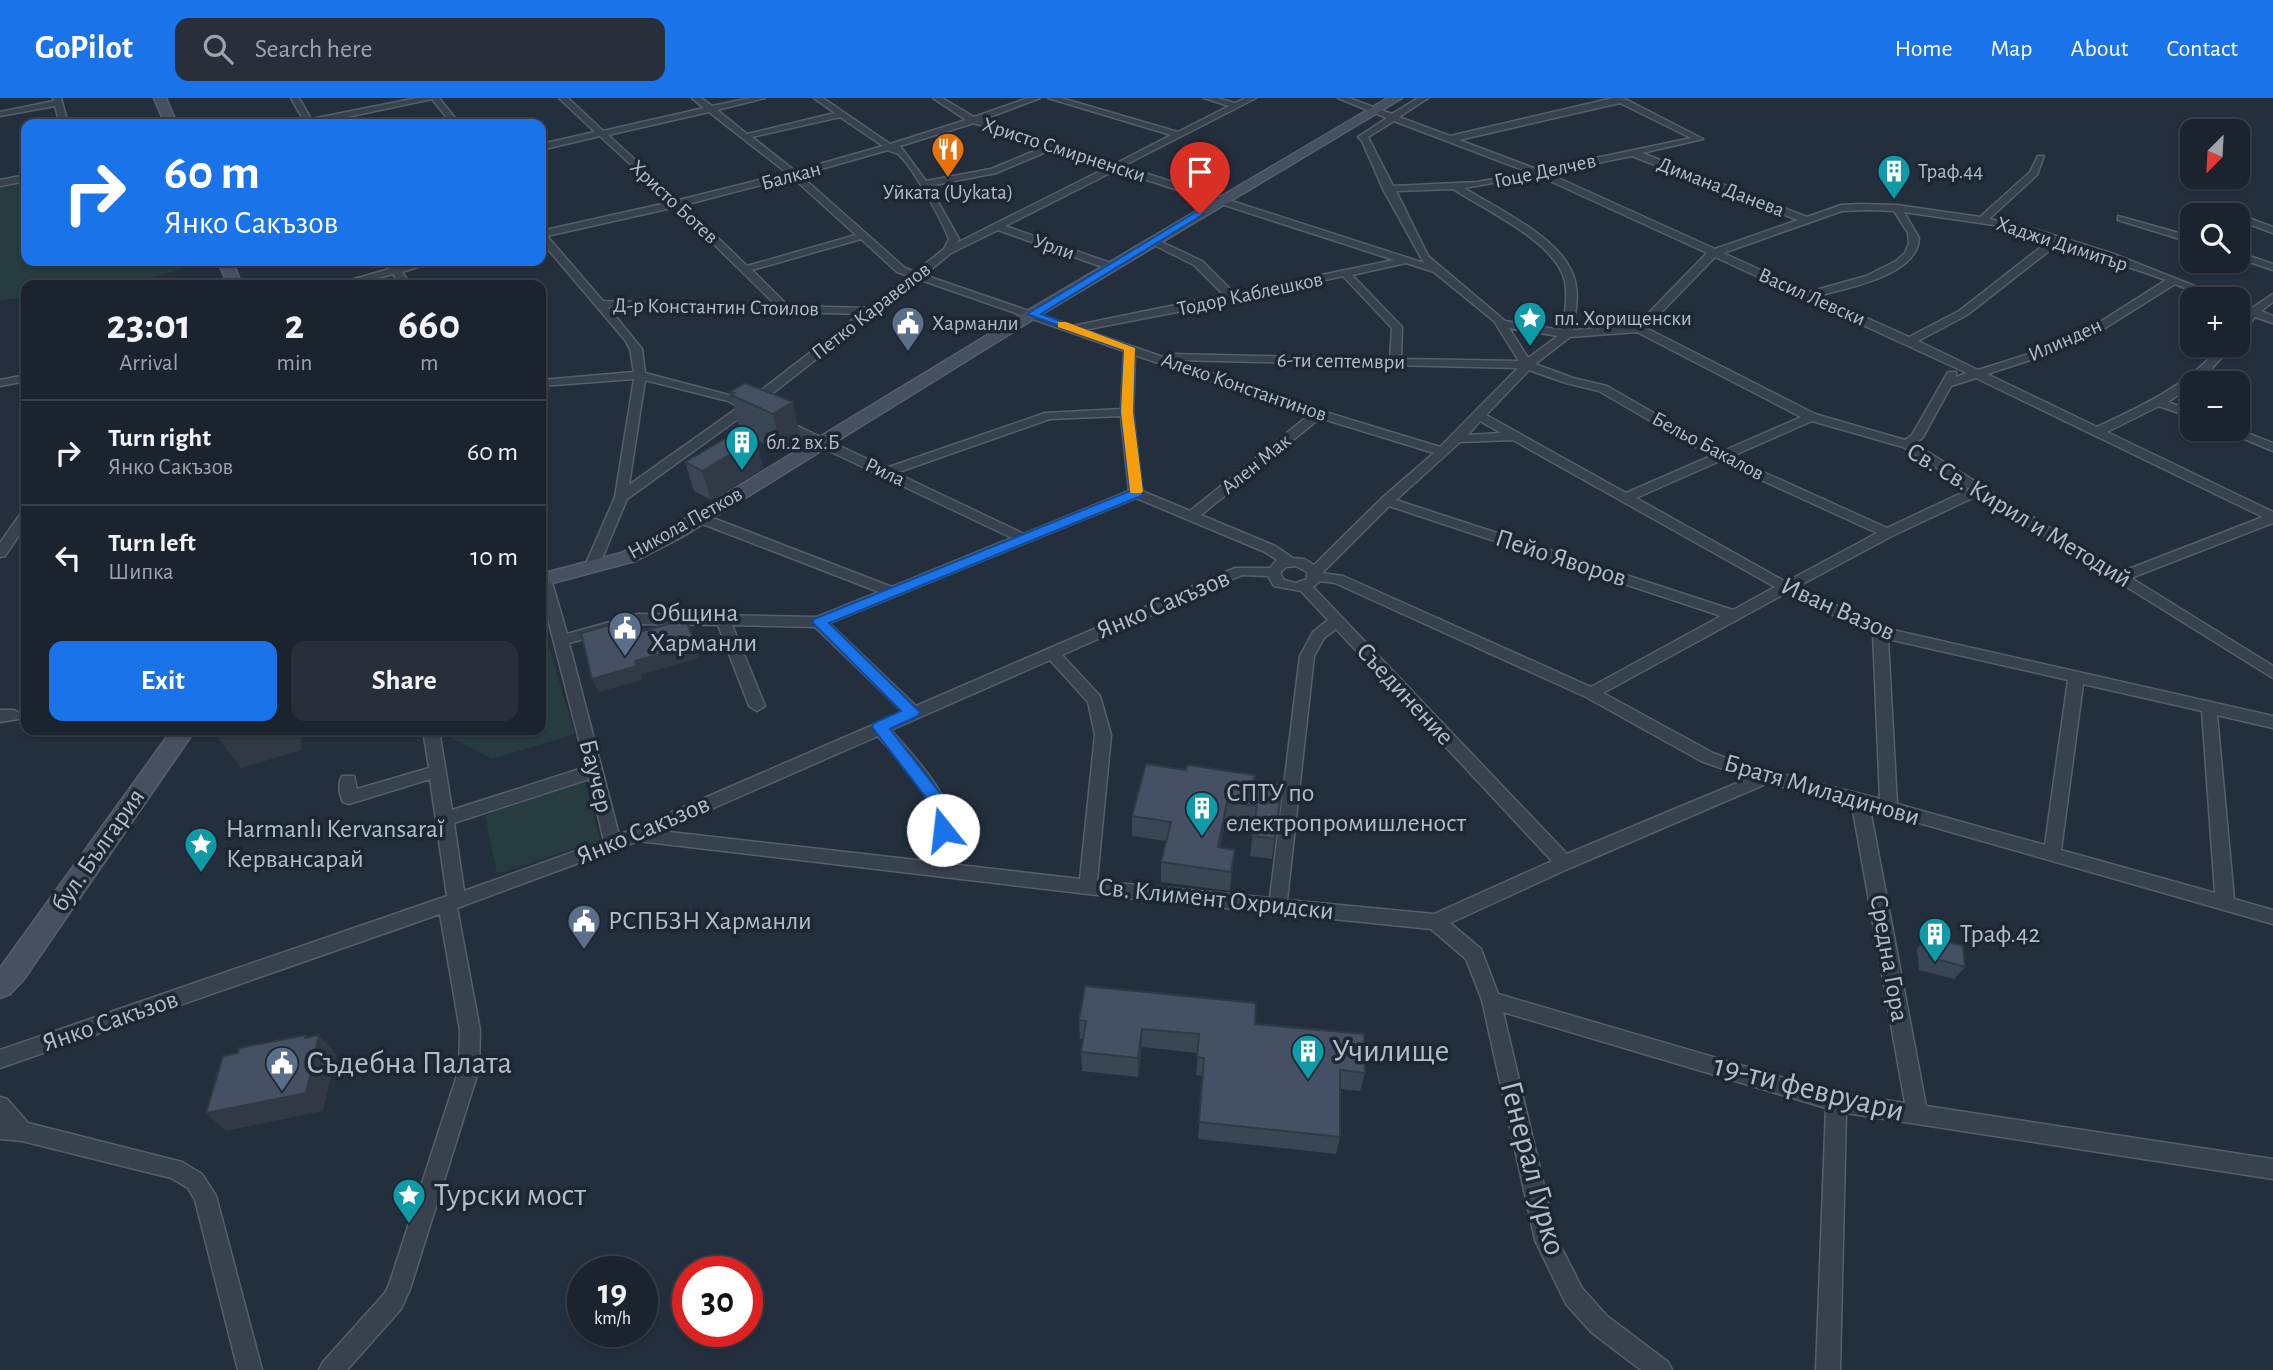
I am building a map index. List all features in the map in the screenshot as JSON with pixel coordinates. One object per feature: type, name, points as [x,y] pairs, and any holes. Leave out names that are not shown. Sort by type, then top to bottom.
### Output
[{"type":"street","points":[[160,98],[169,119]]},
{"type":"street","points":[[295,98],[304,119]]},
{"type":"street","points":[[330,119],[429,98]]},
{"type":"street","points":[[435,98],[452,119]]},
{"type":"street","name":"Христо Ботев","points":[[563,98],[746,268],[784,307]]},
{"type":"street","name":"Алеко Константинов","points":[[696,98],[795,176],[901,270],[1318,414],[1443,452]]},
{"type":"street","points":[[546,146],[761,98]]},
{"type":"street","points":[[818,98],[904,156],[954,239],[948,251]]},
{"type":"street","name":"Христо Смирненски","points":[[937,98],[974,121],[1435,270]]},
{"type":"street","name":"Балкан","points":[[546,234],[795,176],[894,147],[1036,98]]},
{"type":"street","points":[[1052,98],[1176,134]]},
{"type":"street","points":[[1208,98],[1236,106]]},
{"type":"street","name":"Петко Каравелов","points":[[621,498],[758,412],[872,311],[948,251],[1252,98]]},
{"type":"street","name":"Васил Левски","points":[[1342,98],[1539,173],[1909,341],[2273,518]]},
{"type":"street","name":"Никола Петков","points":[[546,579],[628,557],[699,518],[824,444],[1032,314],[1396,98]]},
{"type":"street","points":[[1362,137],[1424,98]]},
{"type":"street","points":[[1449,139],[1619,99]]},
{"type":"street","name":"Гоце Делчев","points":[[1388,189],[1456,187],[1539,173],[1699,139],[1619,99]]},
{"type":"street","points":[[0,114],[57,101],[62,119]]},
{"type":"street","points":[[743,137],[842,114]]},
{"type":"street","points":[[1339,131],[1366,140],[1424,258],[1502,324],[1527,365]]},
{"type":"street","points":[[923,184],[993,171],[1053,146]]},
{"type":"street","name":"Димана Данева","points":[[1633,153],[1809,220]]},
{"type":"street","points":[[1983,219],[2034,173],[2040,158]]},
{"type":"street","points":[[0,176],[21,172]]},
{"type":"street","points":[[0,183],[21,179]]},
{"type":"street","points":[[1311,579],[1307,565],[1282,563],[1273,572],[1279,583],[1287,587],[1311,579],[1387,501],[1457,439],[1527,365],[1567,334],[1573,294],[1572,283],[1561,261],[1541,240],[1456,187]]},
{"type":"street","name":"Хаджи Димитър","points":[[1713,253],[1841,208],[1897,208],[1983,219],[2056,240],[2192,287]]},
{"type":"street","points":[[1808,295],[1877,276],[1905,259],[1914,243],[1912,232],[1897,208]]},
{"type":"street","points":[[2121,218],[2180,236]]},
{"type":"street","points":[[2250,221],[2273,230]]},
{"type":"street","name":"Урли","points":[[996,226],[1111,267]]},
{"type":"street","points":[[746,268],[862,236]]},
{"type":"street","points":[[1909,341],[1963,313],[2056,240]]},
{"type":"street","points":[[546,241],[602,304],[636,349],[639,375],[621,498],[591,568]]},
{"type":"street","points":[[1155,242],[1198,263],[1233,298]]},
{"type":"street","points":[[1502,324],[1567,334],[1639,328],[1713,253]]},
{"type":"street","name":"Тодор Каблешков","points":[[1075,329],[1424,258]]},
{"type":"street","points":[[2250,259],[2273,267]]},
{"type":"street","points":[[352,280],[389,266]]},
{"type":"street","points":[[1346,274],[1397,327],[1395,362]]},
{"type":"street","name":"Илинден","points":[[1949,383],[2045,352],[2093,331],[2174,280]]},
{"type":"street","points":[[2250,315],[2273,297]]},
{"type":"street","name":"Д-р Константин Стоилов","points":[[602,304],[872,311]]},
{"type":"street","points":[[2252,312],[2273,320]]},
{"type":"street","name":"Св. Св. Кирил и Методий","points":[[1639,328],[1811,417],[1907,444],[2273,673]]},
{"type":"street","points":[[1130,348],[1127,412],[1136,493]]},
{"type":"street","name":"6-ти септември","points":[[1154,356],[1527,365]]},
{"type":"street","points":[[2099,432],[2194,382],[2219,357]]},
{"type":"street","points":[[1907,444],[1917,437],[1949,383],[1955,363]]},
{"type":"street","name":"Бельо Бакалов","points":[[1527,365],[1570,381],[1603,388],[1720,456],[1886,533]]},
{"type":"street","name":"Рила","points":[[546,383],[639,375],[732,399],[1024,539]]},
{"type":"street","points":[[0,383],[21,379]]},
{"type":"street","points":[[2158,402],[2180,410]]},
{"type":"street","points":[[887,472],[1049,416],[1127,412]]},
{"type":"street","name":"Ален Мак","points":[[1193,515],[1318,414]]},
{"type":"street","name":"Иван Вазов","points":[[1478,415],[1784,587],[1880,632],[2273,722]]},
{"type":"street","points":[[1625,498],[1811,417]]},
{"type":"street","points":[[1457,439],[1516,436]]},
{"type":"street","points":[[2250,438],[2273,447]]},
{"type":"street","points":[[1591,692],[1886,533],[1978,490]]},
{"type":"street","points":[[560,641],[638,619],[819,622],[1136,493],[1270,549],[1290,562]]},
{"type":"street","name":"Пейо Яворов","points":[[1387,501],[1735,616]]},
{"type":"street","points":[[699,518],[891,592]]},
{"type":"street","points":[[2120,577],[2273,518]]},
{"type":"street","points":[[0,552],[21,523]]},
{"type":"street","name":"Янко Сакъзов","points":[[0,1059],[452,903],[613,844],[1240,571],[1273,572]]},
{"type":"street","name":"Съединение","points":[[1311,579],[1336,621],[1564,863]]},
{"type":"street","name":"Братя Миладинови","points":[[1311,579],[1338,579],[1591,692],[1707,757],[1735,768],[1889,808],[2273,917]]},
{"type":"street","name":"Баучер","points":[[546,594],[580,707],[613,844]]},
{"type":"street","points":[[723,620],[757,706]]},
{"type":"street","points":[[1278,905],[1307,656],[1318,635],[1336,621]]},
{"type":"street","points":[[819,622],[912,712]]},
{"type":"street","points":[[1880,632],[1889,808]]},
{"type":"street","points":[[1051,652],[1095,700],[1103,735],[1088,887]]},
{"type":"street","points":[[2052,854],[2076,679]]},
{"type":"street","points":[[2209,708],[2225,903]]},
{"type":"street","points":[[880,727],[934,797],[941,814],[943,830],[931,867]]},
{"type":"street","name":"бул. България","points":[[0,1001],[7,979],[180,735]]},
{"type":"street","points":[[331,1370],[393,1301],[399,1289],[470,1069],[470,1030],[452,903],[445,819],[432,735]]},
{"type":"street","points":[[348,780],[349,798],[437,771]]},
{"type":"street","points":[[445,819],[594,771]]},
{"type":"street","points":[[1491,1000],[1474,954],[1436,922],[1564,863],[1768,776]]},
{"type":"street","name":"Средна Гора","points":[[1860,800],[1917,1115]]},
{"type":"street","name":"Св. Климент Охридски","points":[[636,835],[1088,887],[1436,922]]},
{"type":"street","name":"19-ти февруари","points":[[1491,1000],[1836,1102],[2273,1169]]},
{"type":"street","name":"Генерал Гурко","points":[[1491,1000],[1546,1240],[1574,1296],[1599,1324],[1660,1370]]},
{"type":"street","points":[[1828,1370],[1836,1102]]},
{"type":"street","points":[[0,1106],[22,1130]]},
{"type":"street","points":[[0,1129],[22,1130],[175,1169],[195,1181],[205,1196],[250,1370]]},
{"type":"green space","points":[[21,182],[21,266],[186,266],[136,280],[21,280],[21,298],[0,301],[0,186]]},
{"type":"green space","points":[[546,638],[575,734],[492,759],[446,735],[546,735]]},
{"type":"green space","points":[[585,782],[600,840],[497,874],[485,815]]},
{"type":"building","points":[[745,383],[793,402],[773,414],[731,395],[734,393],[730,392]]},
{"type":"building","points":[[738,431],[756,439],[702,471],[685,462]]},
{"type":"building","points":[[686,619],[695,645],[635,661],[637,666],[592,679],[581,633],[618,623],[622,637]]},
{"type":"building","points":[[1146,764],[1186,770],[1187,765],[1255,775],[1254,780],[1282,784],[1275,839],[1252,836],[1257,806],[1227,802],[1218,847],[1235,850],[1231,872],[1161,862],[1171,822],[1132,816]]},
{"type":"building","points":[[1927,936],[1963,946],[1965,967],[1929,957]]},
{"type":"building","name":"Училище","points":[[1085,986],[1256,1003],[1255,1024],[1364,1034],[1365,1073],[1340,1070],[1340,1137],[1199,1122],[1204,1058],[1197,1057],[1199,1034],[1142,1029],[1138,1058],[1081,1052],[1086,1021],[1079,1020]]},
{"type":"building","points":[[306,1035],[305,1038],[319,1035],[306,1093],[206,1113],[223,1056],[238,1053],[239,1048]]},
{"type":"slow traffic","points":[[1062,324],[1130,348],[1127,412],[1136,491]]},
{"type":"place","name":"Уйката (Uykata)","points":[[948,179]]},
{"type":"place","name":"Траф.44","points":[[1894,201]]},
{"type":"place","name":"пл. Хорищенски","points":[[1530,348]]},
{"type":"place","name":"Харманли","points":[[908,353]]},
{"type":"place","name":"бл.2 вх.Б","points":[[742,472]]},
{"type":"place","name":"Община Харманли","points":[[625,658]]},
{"type":"place","name":"СПТУ по електропромишленост","points":[[1202,838]]},
{"type":"place","name":"Harmanlı Kervansaraĭ Кервансарай","points":[[201,874]]},
{"type":"place","name":"РСПБЗН Харманли","points":[[584,951]]},
{"type":"place","name":"Траф.42","points":[[1935,964]]},
{"type":"place","name":"Училище","points":[[1308,1081]]},
{"type":"place","name":"Съдебна Палата","points":[[282,1093]]},
{"type":"place","name":"Турски мост","points":[[409,1225]]},
{"type":"route","points":[[943,830],[941,814],[934,797],[880,727],[912,712],[819,622],[1136,493],[1127,412],[1130,348],[1032,314],[1200,214]]}]
